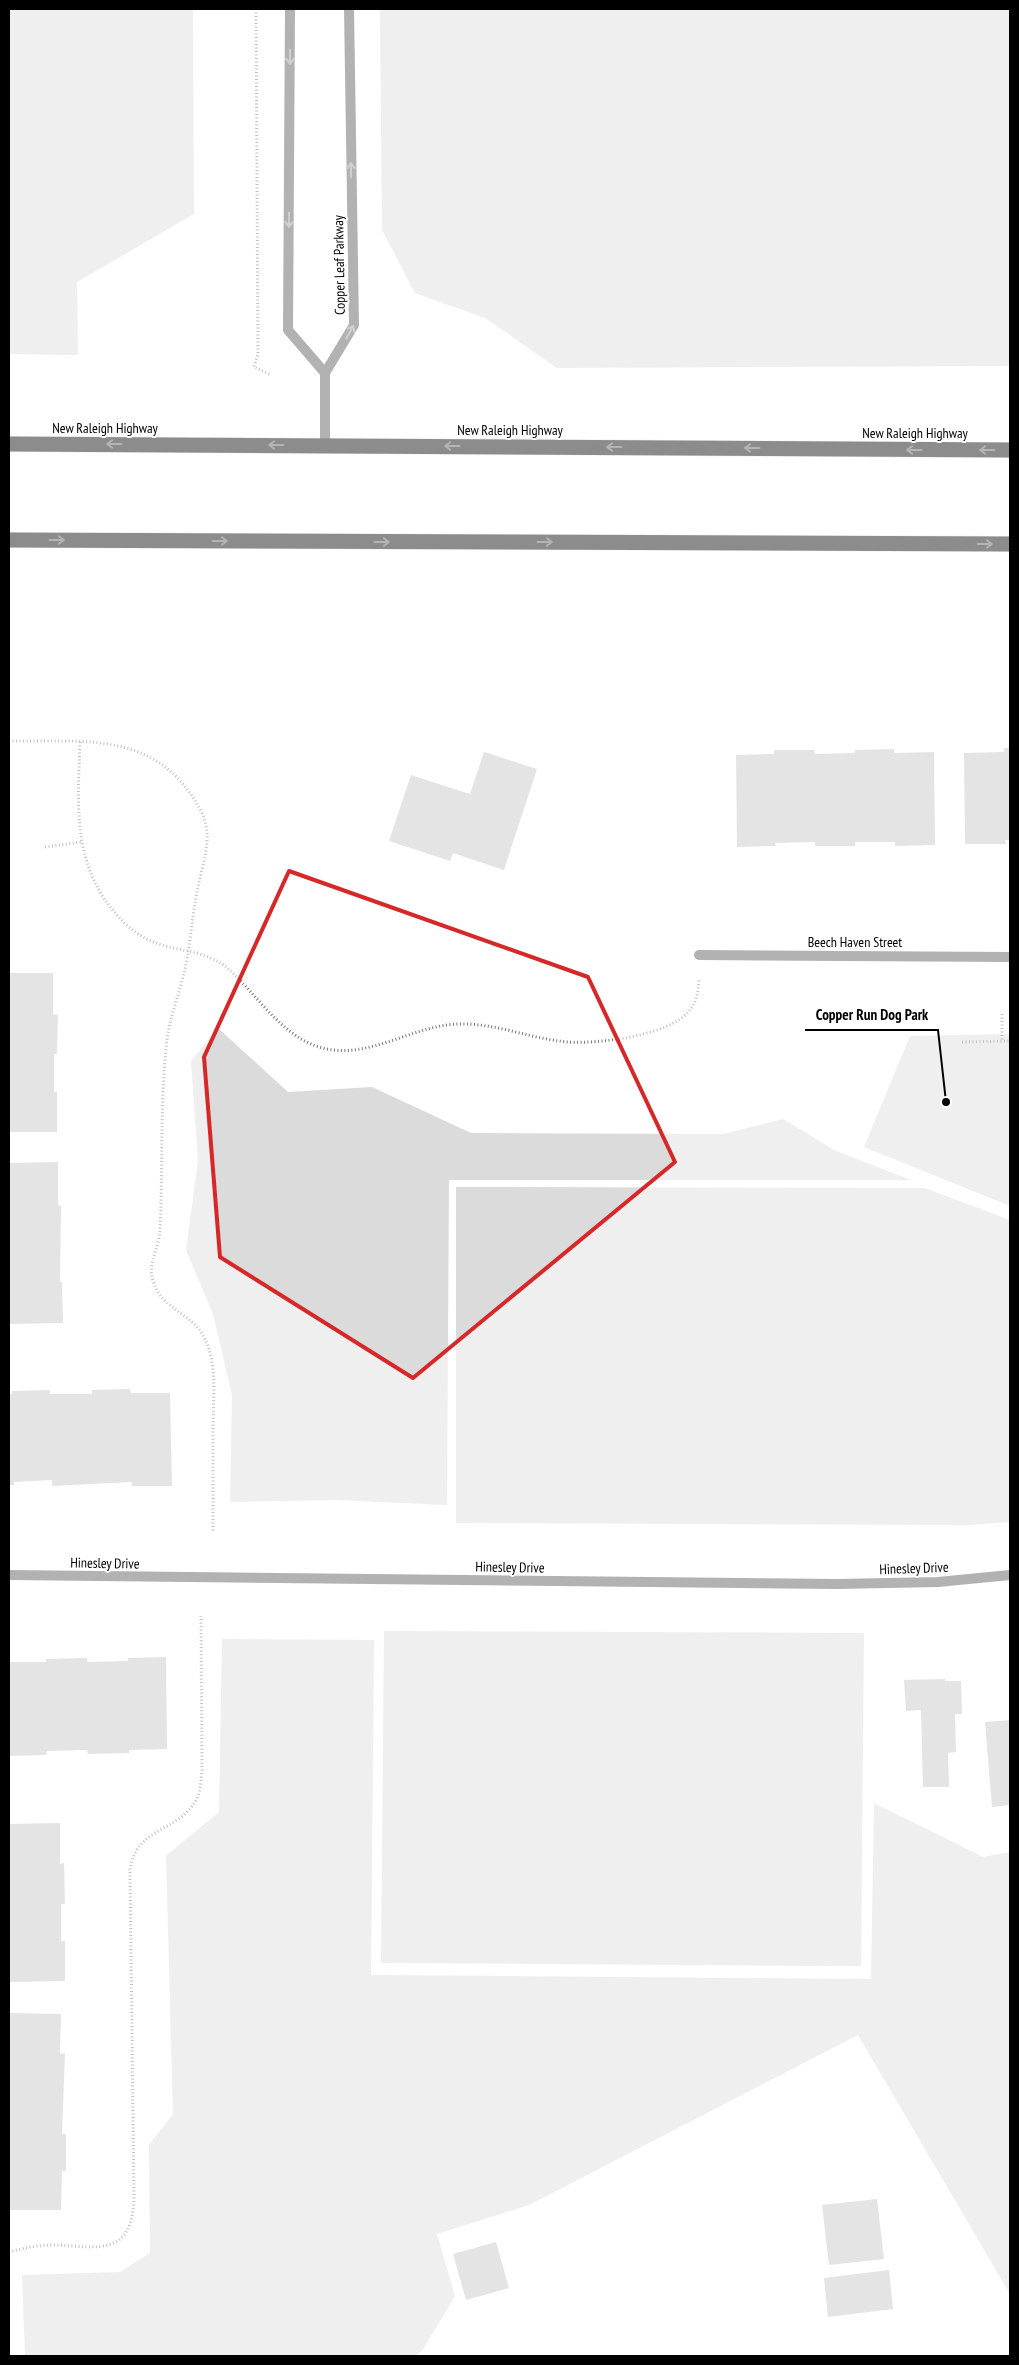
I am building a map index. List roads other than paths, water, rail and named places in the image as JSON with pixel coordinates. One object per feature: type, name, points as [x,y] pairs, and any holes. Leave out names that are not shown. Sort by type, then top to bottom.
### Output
[{"type":"highway","name":"New Raleigh Highway","points":[[9,444],[1010,450]]},
{"type":"highway","points":[[9,540],[1010,544]]},
{"type":"street","points":[[290,9],[288,330],[324,373],[325,445]]},
{"type":"street","name":"Copper Leaf Parkway","points":[[324,373],[354,325],[349,9]]},
{"type":"street","name":"Beech Haven Street","points":[[699,954],[1010,957]]},
{"type":"street","name":"Hinesley Drive","points":[[9,1575],[838,1584],[938,1582],[1010,1575]]},
{"type":"place","name":"Copper Run Dog Park","points":[[946,1102]]}]
